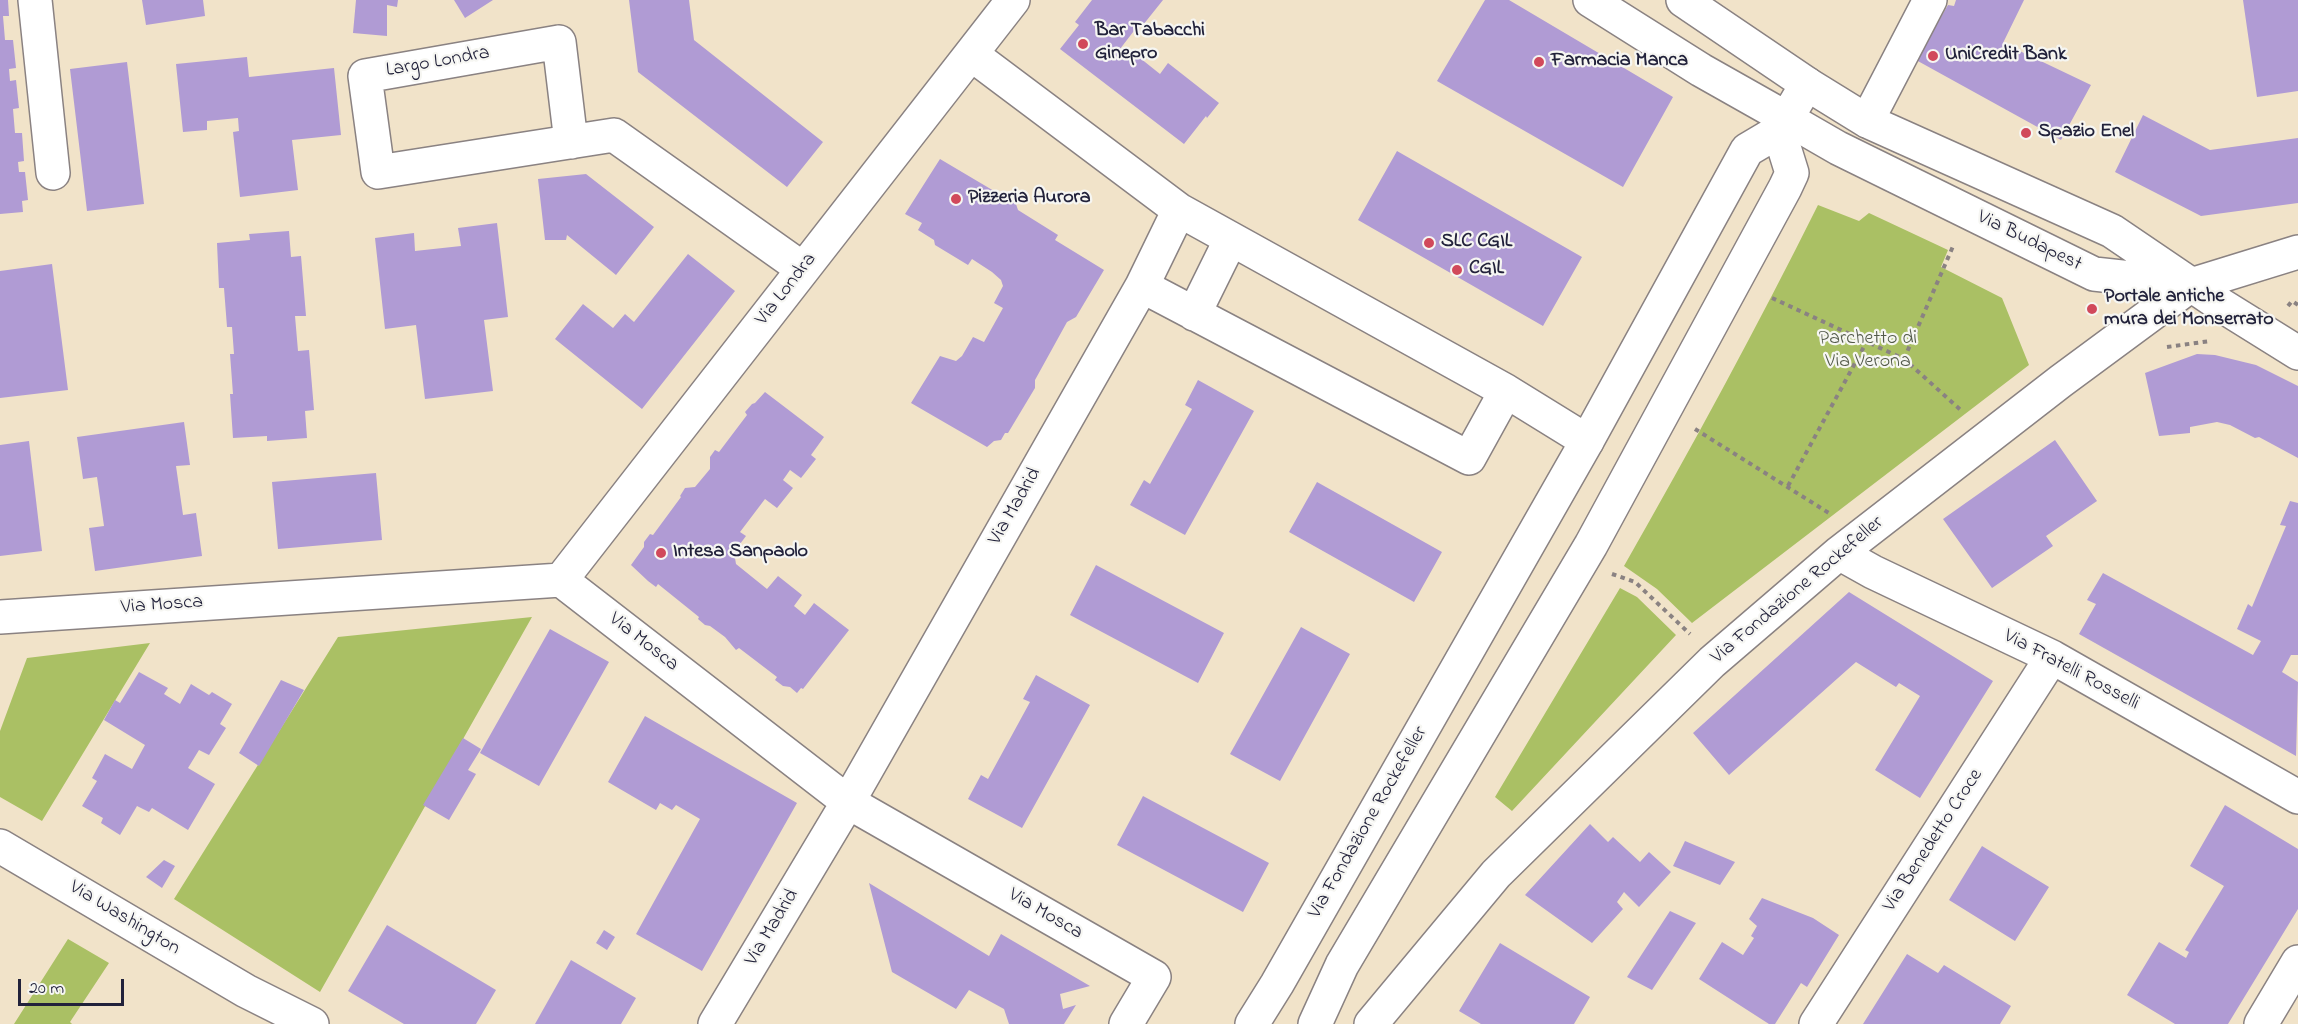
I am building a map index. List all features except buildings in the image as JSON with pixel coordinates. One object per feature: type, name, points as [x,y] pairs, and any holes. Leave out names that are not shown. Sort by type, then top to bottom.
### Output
[{"type":"street","points":[[35,0],[53,173]]},
{"type":"street","name":"Via Londra","points":[[561,580],[1013,0]]},
{"type":"street","name":"Via Budapest","points":[[1590,0],[1701,70],[1782,125],[1838,148],[2094,274],[2191,285]]},
{"type":"street","points":[[1683,0],[1807,84],[1867,121],[2112,231],[2191,285],[2298,352]]},
{"type":"street","points":[[1867,121],[1930,0]]},
{"type":"street","name":"Largo Londra","points":[[571,142],[559,42],[365,76],[378,172],[571,142],[614,135],[803,269]]},
{"type":"street","points":[[971,54],[1179,210],[1506,391],[1587,441]]},
{"type":"street","name":"Via Fondazione Rockefeller","points":[[1252,1024],[1587,441],[1747,150],[1782,125],[1807,84]]},
{"type":"street","points":[[1315,1024],[1342,965],[1591,544],[1785,188],[1792,173],[1782,125]]},
{"type":"street","name":"Via Madrid","points":[[715,1024],[848,802],[1142,286],[1179,210]]},
{"type":"street","points":[[1194,314],[1231,239]]},
{"type":"street","name":"Via Fondazione Rockefeller","points":[[1372,1024],[1496,874],[1704,670],[1839,553],[2061,381],[2191,285],[2298,252]]},
{"type":"street","points":[[1142,286],[1469,458],[1506,391]]},
{"type":"street","name":"Via Fratelli Rosselli","points":[[1839,553],[1873,572],[2052,657],[2298,797]]},
{"type":"street","name":"Via Mosca","points":[[0,617],[561,580],[848,802],[1154,977],[1126,1024]]},
{"type":"street","name":"Via Benedetto Croce","points":[[1816,1024],[2052,657]]},
{"type":"street","name":"Via Washington","points":[[0,846],[246,991],[312,1024]]},
{"type":"street","points":[[2261,1024],[2298,962]]},
{"type":"path","points":[[1904,359],[1955,240]]},
{"type":"path","points":[[1772,298],[1904,359],[1966,415]]},
{"type":"path","points":[[2292,301],[2298,305]]},
{"type":"path","points":[[2165,347],[2217,340]]},
{"type":"path","points":[[1788,486],[1866,343]]},
{"type":"path","points":[[1695,429],[1832,515]]},
{"type":"path","points":[[1612,573],[1635,582],[1690,634]]},
{"type":"green space","name":"Parchetto di Via Verona","points":[[1818,205],[1859,221],[1869,213],[1948,250],[1941,267],[2002,298],[2029,365],[1692,623],[1657,589],[1624,566],[1724,387]]},
{"type":"green space","points":[[1620,588],[1637,597],[1676,635],[1512,811],[1495,797]]},
{"type":"green space","points":[[532,617],[320,992],[174,899],[338,637]]},
{"type":"green space","points":[[150,643],[42,821],[0,797],[0,731],[27,658]]},
{"type":"green space","points":[[68,939],[109,963],[70,1022],[72,1024],[14,1024]]},
{"type":"place","name":"Bar Tabacchi Ginepro","points":[[1083,44]]},
{"type":"place","name":"UniCredit Bank","points":[[1933,56]]},
{"type":"place","name":"Farmacia Manca","points":[[1539,62]]},
{"type":"place","name":"Spazio Enel","points":[[2026,133]]},
{"type":"place","name":"Pizzeria Aurora","points":[[956,199]]},
{"type":"place","name":"SLC CGIL","points":[[1429,243]]},
{"type":"place","name":"CGIL","points":[[1457,270]]},
{"type":"place","name":"Portale antiche mura dei Monserrato","points":[[2092,309]]},
{"type":"place","name":"Intesa Sanpaolo","points":[[661,553]]}]
